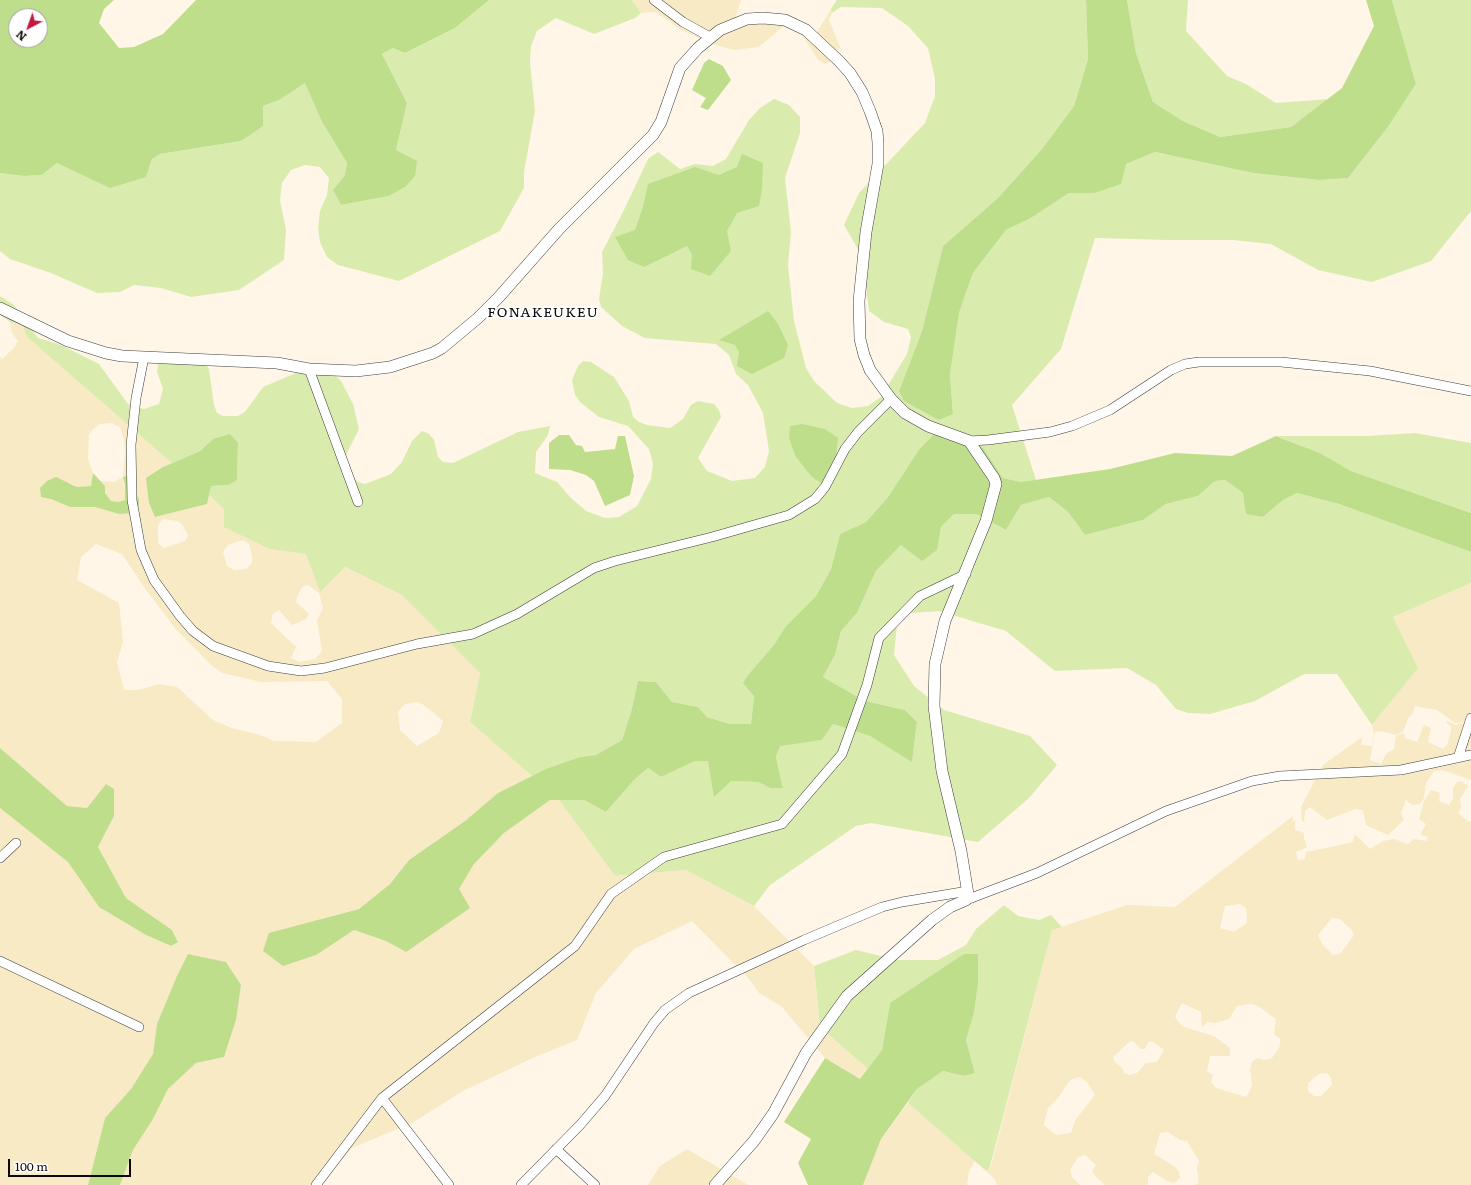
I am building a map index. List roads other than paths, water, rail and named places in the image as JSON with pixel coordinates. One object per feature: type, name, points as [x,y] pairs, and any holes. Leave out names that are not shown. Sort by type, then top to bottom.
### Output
[{"type":"street","points":[[654,0],[683,22],[710,37]]},
{"type":"street","points":[[0,308],[68,341],[106,352],[144,358],[277,363],[309,370],[356,371],[390,367],[433,353],[456,337],[499,297],[559,229],[653,135],[661,122],[680,68],[687,58],[710,37],[727,27],[747,19],[776,18],[796,24],[815,37],[839,61],[862,92],[877,131],[878,164],[866,232],[859,301],[860,339],[870,370],[891,399],[905,413],[928,426],[969,441],[1050,432],[1072,426],[1110,410],[1171,370],[1185,364],[1199,362],[1288,362],[1370,371],[1471,391]]},
{"type":"street","points":[[144,358],[136,398],[130,445],[132,500],[141,550],[154,580],[180,616],[193,630],[213,646],[268,666],[296,671],[312,671],[417,644],[473,634],[517,614],[594,568],[615,561],[712,537],[789,515],[815,499],[825,487],[845,449],[858,432],[891,399]]},
{"type":"street","points":[[309,370],[358,502]]},
{"type":"street","points":[[967,895],[961,851],[942,771],[934,706],[935,664],[938,643],[945,621],[966,574],[986,521],[996,484],[994,478],[969,441]]},
{"type":"street","points":[[316,1185],[382,1098],[575,946],[611,894],[664,857],[782,824],[842,754],[867,685],[879,638],[920,596],[966,574]]},
{"type":"street","points":[[1458,758],[1471,718]]},
{"type":"street","points":[[522,1185],[605,1096],[654,1023],[665,1010],[689,993],[804,940],[882,907],[902,902],[967,895],[1037,873],[1166,811],[1252,781],[1280,776],[1384,772],[1471,755]]},
{"type":"street","points":[[0,858],[16,843]]},
{"type":"street","points":[[715,1185],[754,1141],[773,1114],[806,1053],[847,996],[932,920],[967,895]]},
{"type":"street","points":[[0,962],[139,1026]]},
{"type":"street","points":[[382,1098],[449,1185]]},
{"type":"street","points":[[556,1149],[596,1185]]},
{"type":"district","name":"FONAKEUKEU","points":[[543,313]]}]
